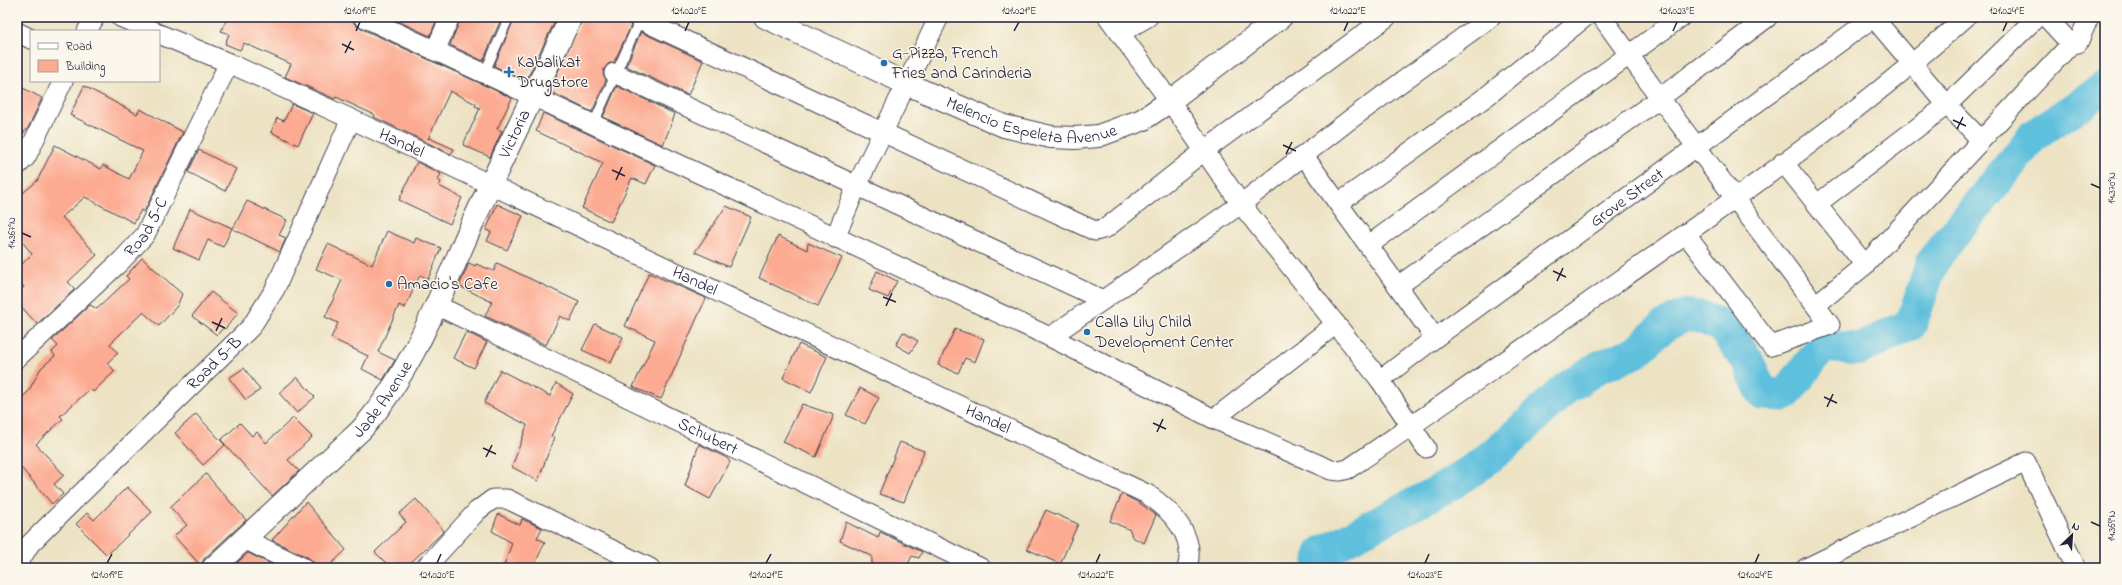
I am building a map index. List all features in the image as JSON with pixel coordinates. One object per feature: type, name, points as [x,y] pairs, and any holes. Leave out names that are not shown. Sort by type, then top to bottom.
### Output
[{"type":"street","points":[[88,30],[95,17]]},
{"type":"street","points":[[120,17],[151,30]]},
{"type":"street","points":[[363,17],[1050,337],[1214,419],[1331,470],[1340,471],[1348,469],[1410,427],[1735,199],[1913,64],[1966,17]]},
{"type":"street","points":[[435,51],[450,17]]},
{"type":"street","name":"Victoria","points":[[490,186],[571,17]]},
{"type":"street","name":"Melencio Espeleta Avenue","points":[[765,17],[907,84],[1004,126],[1052,137],[1098,136],[1142,120],[1170,101],[1281,17]]},
{"type":"street","points":[[835,238],[857,186],[939,17]]},
{"type":"street","points":[[1108,17],[1170,101],[1242,204],[1380,380],[1410,427],[1426,448]]},
{"type":"street","points":[[1120,33],[1148,17]]},
{"type":"street","points":[[640,18],[883,132],[926,154],[1095,231],[1106,228],[1204,151],[1387,17]]},
{"type":"street","points":[[1050,337],[1242,204],[1348,121],[1491,17]]},
{"type":"street","points":[[1339,203],[1487,96],[1585,17]]},
{"type":"street","points":[[1602,17],[1695,146],[1830,325],[1771,346],[1686,234]]},
{"type":"street","points":[[1369,245],[1681,17]]},
{"type":"street","points":[[1398,286],[1660,98],[1768,17]]},
{"type":"street","points":[[1874,17],[1947,105],[1982,140]]},
{"type":"street","name":"Grove Street","points":[[1380,380],[1695,146],[1874,17]]},
{"type":"street","points":[[1817,204],[1947,105],[2037,17]]},
{"type":"street","points":[[2046,17],[2071,44]]},
{"type":"street","points":[[1814,302],[1823,299],[1865,265],[2071,44],[2078,43],[2089,17]]},
{"type":"street","points":[[17,32],[30,38]]},
{"type":"street","name":"Handel","points":[[160,34],[229,63],[351,119],[490,186],[1147,494],[1173,514],[1182,530],[1188,546],[1189,562],[1187,568]]},
{"type":"street","name":"Road 5-C","points":[[17,358],[122,260],[145,235],[161,205],[229,63]]},
{"type":"street","points":[[614,73],[1103,300]]},
{"type":"street","points":[[17,166],[26,157],[63,82]]},
{"type":"street","name":"Road 5-B","points":[[17,565],[30,544],[251,327],[275,289],[351,119]]},
{"type":"street","points":[[1304,156],[1435,338]]},
{"type":"street","points":[[1783,162],[1865,265]]},
{"type":"street","name":"Jade Avenue","points":[[213,568],[361,430],[382,407],[400,378],[436,305],[490,186]]},
{"type":"street","name":"Schubert","points":[[436,305],[981,568]]},
{"type":"street","points":[[1214,419],[1336,324]]},
{"type":"street","points":[[1806,568],[2026,462],[2076,568]]},
{"type":"street","points":[[425,568],[477,511],[493,499],[507,499],[650,568]]},
{"type":"street","points":[[244,539],[304,568]]},
{"type":"lane","points":[[484,74],[509,17]]},
{"type":"lane","points":[[593,125],[614,73],[640,18]]},
{"type":"building","points":[[228,17],[352,17],[354,23],[358,27],[512,98],[497,129],[502,131],[490,157],[463,145],[480,108],[475,106],[476,104],[450,91],[428,139],[429,138],[454,149],[451,154],[374,117],[375,115],[336,97],[335,99],[285,77],[291,64],[244,43],[240,50],[225,44],[229,34],[221,31]]},
{"type":"building","points":[[389,17],[438,17],[430,36]]},
{"type":"building","points":[[461,17],[502,17],[483,61],[450,45]]},
{"type":"building","points":[[515,17],[557,17],[526,81],[494,66]]},
{"type":"building","points":[[583,17],[626,17],[631,26],[614,62],[608,64],[604,69],[603,74],[606,80],[592,112],[549,91]]},
{"type":"building","points":[[641,32],[703,61],[688,95],[626,66]]},
{"type":"building","points":[[17,85],[42,98],[28,128],[17,140]]},
{"type":"building","points":[[84,86],[137,114],[140,109],[183,132],[144,212],[141,210],[134,223],[85,197],[62,217],[97,255],[68,282],[75,289],[37,324],[17,302],[17,294],[24,287],[17,279],[17,269],[32,254],[17,235],[17,198],[37,181],[55,145],[101,169],[103,165],[129,179],[143,151],[70,115]]},
{"type":"building","points":[[617,86],[675,114],[663,145],[603,117]]},
{"type":"building","points":[[292,104],[313,113],[298,145],[271,132],[277,118],[284,121]]},
{"type":"building","points":[[543,113],[655,165],[646,184],[632,178],[611,222],[582,208],[603,163],[536,131]]},
{"type":"building","points":[[199,150],[236,169],[225,191],[188,172]]},
{"type":"building","points":[[417,162],[441,174],[438,180],[441,182],[439,186],[462,198],[450,224],[399,200]]},
{"type":"building","points":[[247,201],[287,220],[279,235],[286,238],[280,252],[233,229]]},
{"type":"building","points":[[497,204],[523,216],[507,250],[487,241],[491,232],[486,230]]},
{"type":"building","points":[[726,206],[751,217],[729,267],[695,252]]},
{"type":"building","points":[[190,209],[232,228],[223,247],[208,240],[199,260],[173,248]]},
{"type":"building","points":[[387,231],[414,243],[416,238],[441,248],[428,279],[420,275],[405,308],[399,305],[378,352],[395,360],[383,380],[362,369],[368,356],[331,338],[338,323],[325,317],[342,280],[316,269],[328,244],[372,265]]},
{"type":"building","points":[[778,236],[807,250],[808,243],[842,258],[818,306],[759,278]]},
{"type":"building","points":[[142,258],[182,294],[177,306],[159,326],[143,312],[110,344],[118,353],[107,363],[115,371],[93,392],[90,389],[60,416],[63,419],[36,444],[64,475],[54,484],[63,494],[52,504],[17,463],[17,402],[28,392],[41,368],[55,356],[52,352],[58,346],[52,340],[90,305],[97,309],[129,279],[126,276]]},
{"type":"building","points":[[469,263],[494,271],[497,263],[579,302],[570,321],[560,316],[546,345],[485,316],[492,302],[459,286]]},
{"type":"building","points":[[877,271],[897,281],[888,298],[869,290]]},
{"type":"building","points":[[649,273],[706,298],[661,399],[633,387],[655,340],[625,326]]},
{"type":"building","points":[[211,292],[238,313],[225,329],[223,328],[217,335],[192,316]]},
{"type":"building","points":[[595,324],[623,337],[611,363],[582,350]]},
{"type":"building","points":[[955,329],[984,339],[975,362],[965,358],[958,373],[938,365]]},
{"type":"building","points":[[466,332],[487,342],[474,368],[453,358]]},
{"type":"building","points":[[903,332],[918,341],[910,353],[896,345]]},
{"type":"building","points":[[799,344],[827,357],[811,392],[783,378]]},
{"type":"building","points":[[244,368],[260,390],[246,400],[229,378]]},
{"type":"building","points":[[500,370],[550,396],[556,383],[573,394],[551,436],[554,437],[538,481],[512,467],[527,425],[484,403]]},
{"type":"building","points":[[297,377],[315,397],[297,413],[279,393]]},
{"type":"building","points":[[860,388],[879,398],[865,424],[846,415]]},
{"type":"building","points":[[802,404],[834,415],[816,457],[783,442]]},
{"type":"building","points":[[196,414],[225,445],[203,465],[175,433]]},
{"type":"building","points":[[293,418],[312,437],[288,460],[299,471],[272,496],[221,440],[240,423],[252,436],[257,432],[266,443]]},
{"type":"building","points":[[900,442],[924,451],[904,502],[879,494]]},
{"type":"building","points":[[699,444],[727,458],[730,462],[710,499],[685,486]]},
{"type":"building","points":[[206,474],[246,520],[204,559],[201,566],[174,536],[187,525],[170,507]]},
{"type":"building","points":[[127,487],[152,512],[107,555],[76,524],[87,513],[94,520]]},
{"type":"building","points":[[1122,494],[1141,504],[1156,515],[1144,543],[1132,537],[1130,530],[1110,521]]},
{"type":"building","points":[[416,499],[444,531],[405,568],[391,568],[375,552],[406,522],[399,514]]},
{"type":"building","points":[[306,502],[346,550],[327,568],[315,568],[313,562],[309,558],[272,540]]},
{"type":"building","points":[[1046,510],[1078,524],[1060,564],[1027,549]]},
{"type":"building","points":[[498,514],[520,525],[522,519],[542,528],[537,538],[545,542],[533,568],[503,568],[512,543],[492,531]]},
{"type":"building","points":[[846,522],[878,538],[880,532],[922,552],[919,558],[912,556],[906,568],[872,564],[872,556],[840,541]]},
{"type":"building","points":[[248,553],[279,568],[231,568]]},
{"type":"waterway","points":[[1319,568],[1321,553],[1446,487],[1474,469],[1504,446],[1566,388],[1599,367],[1636,352],[1664,326],[1686,315],[1701,317],[1722,327],[1747,360],[1763,394],[1785,395],[1823,346],[1860,349],[1911,324],[1933,260],[2034,135],[2105,88]]},
{"type":"place","name":"G-Pizza, French Fries and Carinderia","points":[[884,63]]},
{"type":"place","name":"Kabalikat Drugstore","points":[[509,72]]},
{"type":"place","name":"Amacio's Cafe","points":[[389,284]]},
{"type":"place","name":"Calla Lily Child Development Center","points":[[1087,332]]}]
